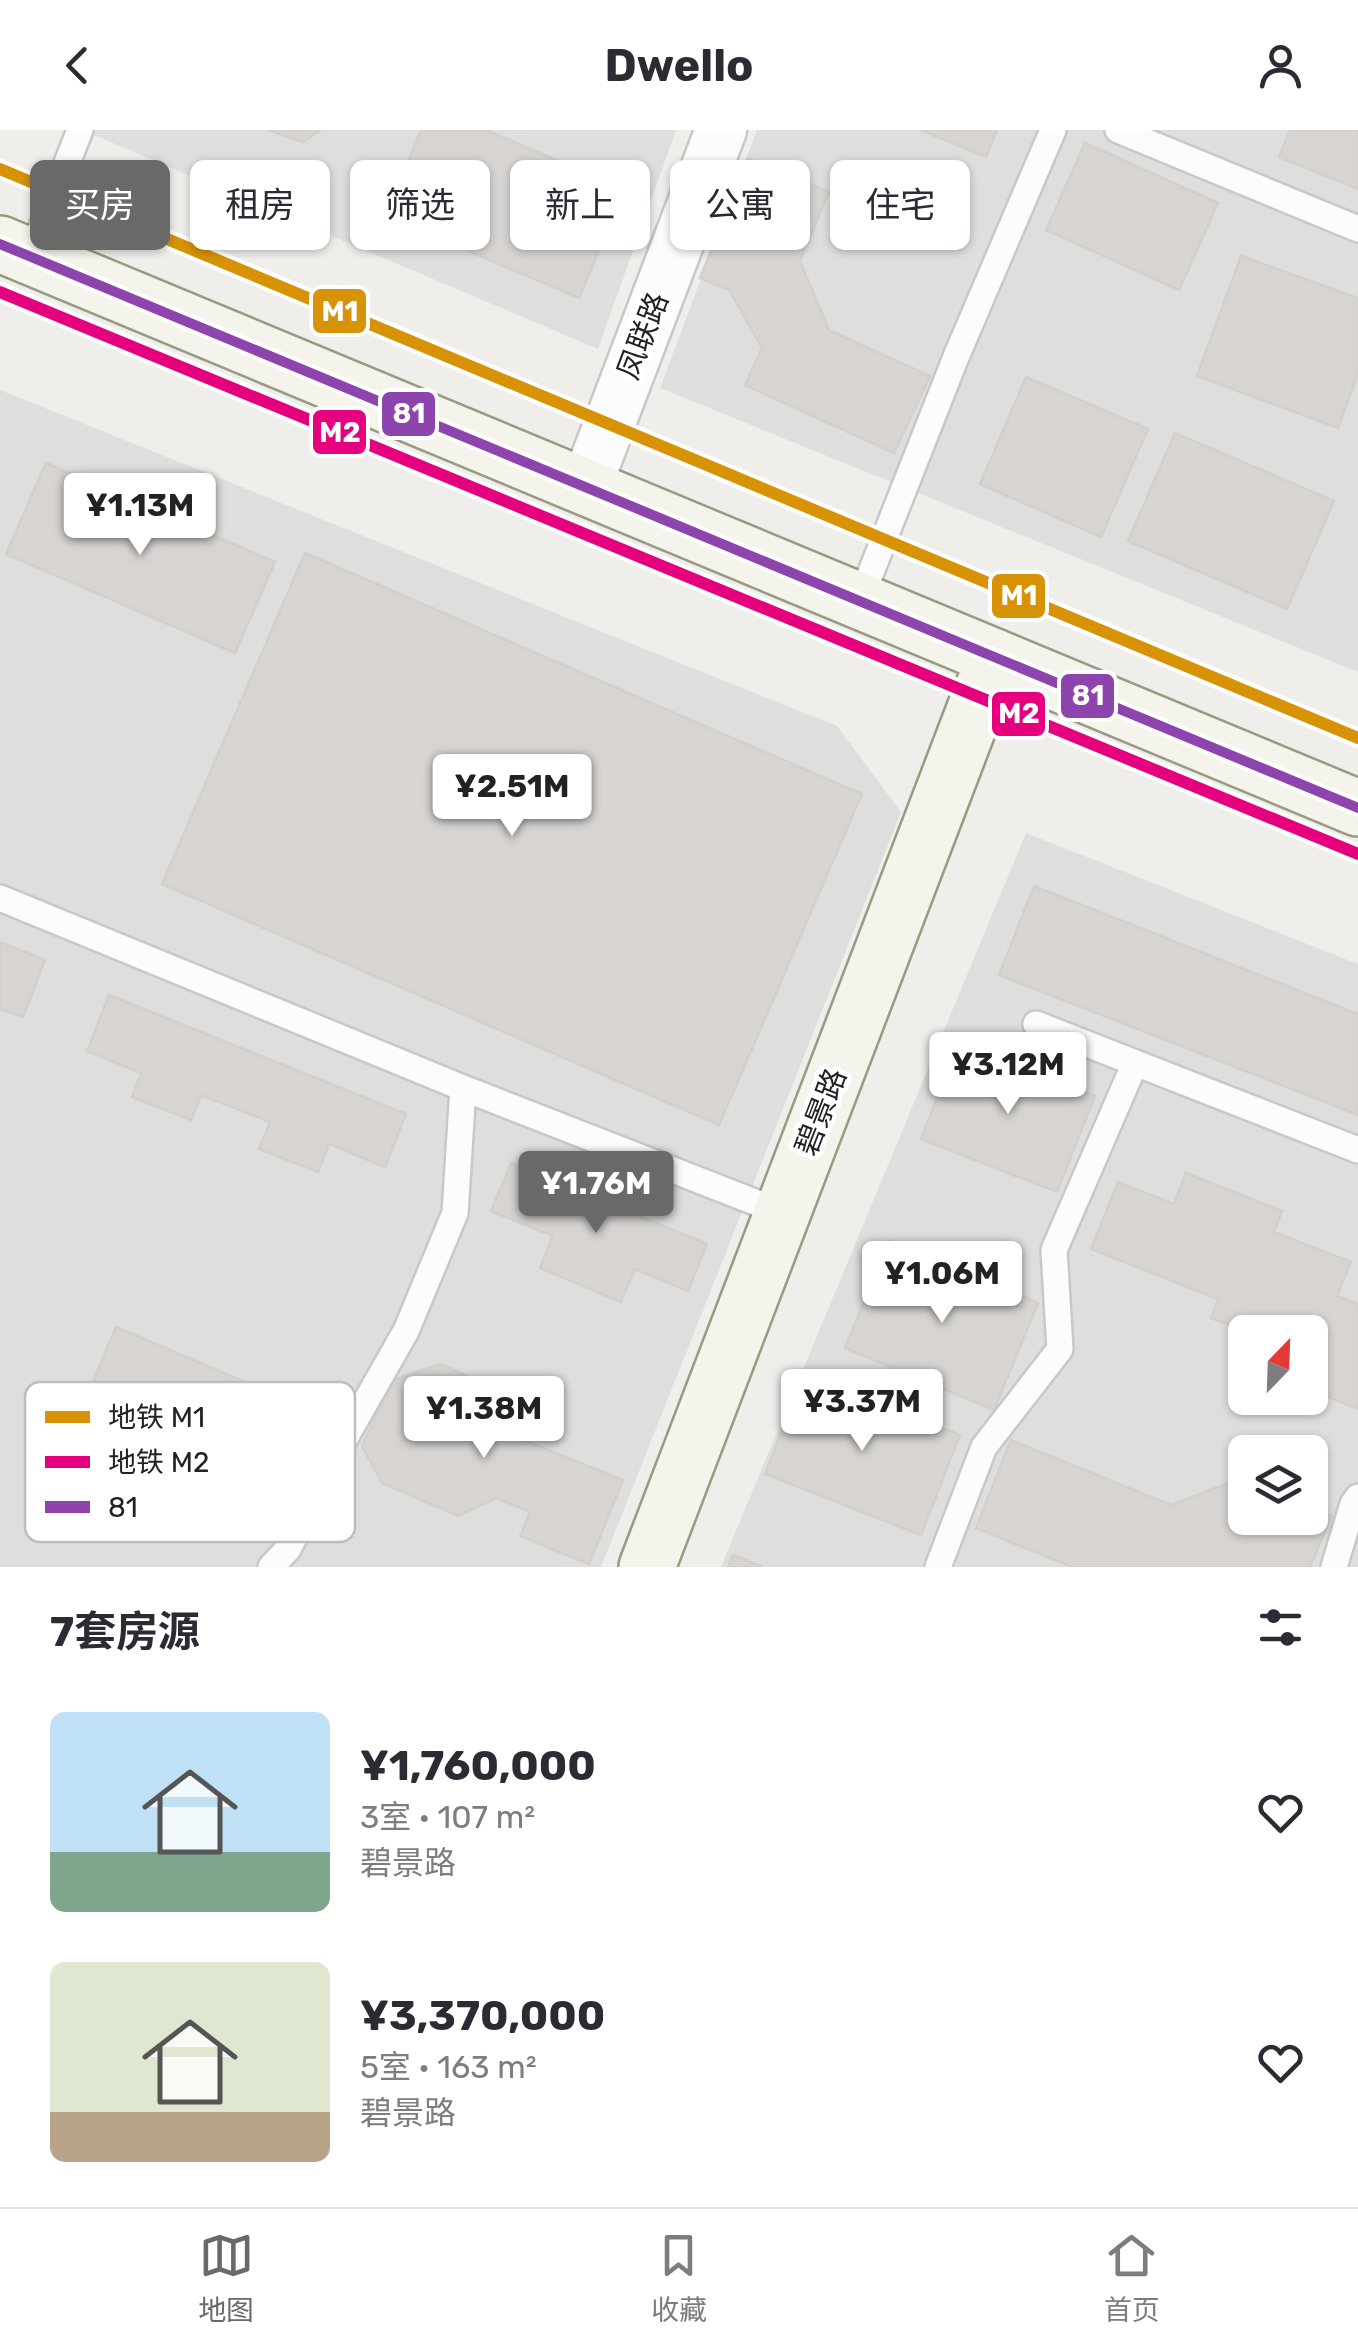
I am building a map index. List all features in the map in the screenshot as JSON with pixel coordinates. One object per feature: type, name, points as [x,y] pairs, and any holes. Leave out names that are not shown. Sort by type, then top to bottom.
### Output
[{"type":"main road","points":[[15,251],[1358,808]]},
{"type":"main road","name":"碧景路","points":[[647,1567],[995,656]]},
{"type":"street","name":"凤联路","points":[[586,486],[721,130]]},
{"type":"lane","points":[[15,251],[80,130]]},
{"type":"lane","points":[[860,600],[956,358],[1053,130]]},
{"type":"lane","points":[[1118,130],[1358,229]]},
{"type":"lane","points":[[0,898],[463,1088],[782,1213]]},
{"type":"lane","points":[[1036,1024],[1358,1150]]},
{"type":"lane","points":[[938,1567],[984,1447],[1060,1349],[1054,1250],[1134,1062]]},
{"type":"lane","points":[[355,1420],[406,1330],[456,1213],[463,1088]]},
{"type":"lane","points":[[1334,1567],[1358,1498]]},
{"type":"lane","points":[[271,1567],[292,1542]]},
{"type":"shaded area","points":[[82,130],[676,130],[650,203],[650,160],[510,160],[510,250],[633,250],[598,349],[365,250],[490,250],[490,160],[350,160],[350,244],[330,235],[330,160],[190,160],[190,176],[170,167],[170,160],[153,160]]},
{"type":"shaded area","points":[[757,130],[1358,130],[1358,672],[660,388],[712,250],[810,250],[810,160],[746,160]]},
{"type":"shaded area","points":[[0,390],[837,726],[901,812],[601,1567],[0,1567]]},
{"type":"shaded area","points":[[1026,833],[1358,964],[1358,1567],[721,1567]]},
{"type":"building","points":[[268,130],[320,130],[303,142]]},
{"type":"building","points":[[421,130],[486,130],[557,160],[510,160],[510,250],[599,250],[579,298],[465,250],[490,250],[490,160],[408,160]]},
{"type":"building","points":[[921,130],[997,130],[986,157]]},
{"type":"building","points":[[1290,130],[1358,130],[1358,189],[1279,157]]},
{"type":"building","points":[[1085,143],[1218,203],[1179,290],[1046,230]]},
{"type":"building","points":[[810,184],[829,192],[810,237]]},
{"type":"building","points":[[711,250],[805,250],[800,261],[829,330],[930,376],[894,453],[745,385],[762,348],[729,290],[700,278]]},
{"type":"building","points":[[1241,256],[1358,298],[1358,373],[1338,428],[1197,376]]},
{"type":"building","points":[[1026,377],[1148,429],[1101,537],[980,484]]},
{"type":"building","points":[[1175,433],[1334,501],[1287,609],[1128,541]]},
{"type":"building","points":[[46,463],[275,562],[235,653],[6,554]]},
{"type":"building","points":[[305,553],[862,794],[719,1125],[162,884]]},
{"type":"building","points":[[1034,886],[1358,1014],[1358,1115],[999,975]]},
{"type":"building","points":[[0,942],[45,960],[23,1017],[0,1009]]},
{"type":"building","points":[[109,995],[406,1114],[385,1167],[329,1144],[318,1172],[259,1149],[270,1122],[201,1095],[191,1120],[132,1097],[141,1073],[87,1051]]},
{"type":"building","points":[[958,1042],[1095,1096],[1057,1192],[921,1139]]},
{"type":"building","points":[[511,1163],[707,1244],[688,1291],[635,1269],[621,1302],[540,1268],[553,1236],[491,1211]]},
{"type":"building","points":[[1186,1173],[1282,1211],[1274,1232],[1351,1262],[1337,1296],[1358,1304],[1358,1409],[1328,1397],[1328,1315],[1228,1315],[1228,1325],[1211,1318],[1218,1299],[1091,1249],[1118,1182],[1174,1204]]},
{"type":"building","points":[[889,1241],[1038,1303],[994,1410],[845,1348]]},
{"type":"building","points":[[116,1327],[245,1382],[93,1382]]},
{"type":"building","points":[[441,1364],[495,1389],[514,1436],[623,1480],[589,1564],[520,1536],[530,1512],[496,1498],[458,1516],[382,1483],[362,1446],[393,1380]]},
{"type":"building","points":[[804,1374],[960,1435],[921,1535],[765,1474]]},
{"type":"building","points":[[1011,1440],[1171,1505],[1228,1483],[1228,1535],[1324,1535],[1310,1567],[1072,1567],[976,1528]]},
{"type":"building","points":[[733,1555],[763,1567],[728,1567]]},
{"type":"metro line","name":"M1","points":[[0,169],[1358,738]]},
{"type":"metro line","name":"M2","points":[[0,292],[1358,854]]},
{"type":"transit line","name":"81","points":[[0,244],[1358,808]]}]
